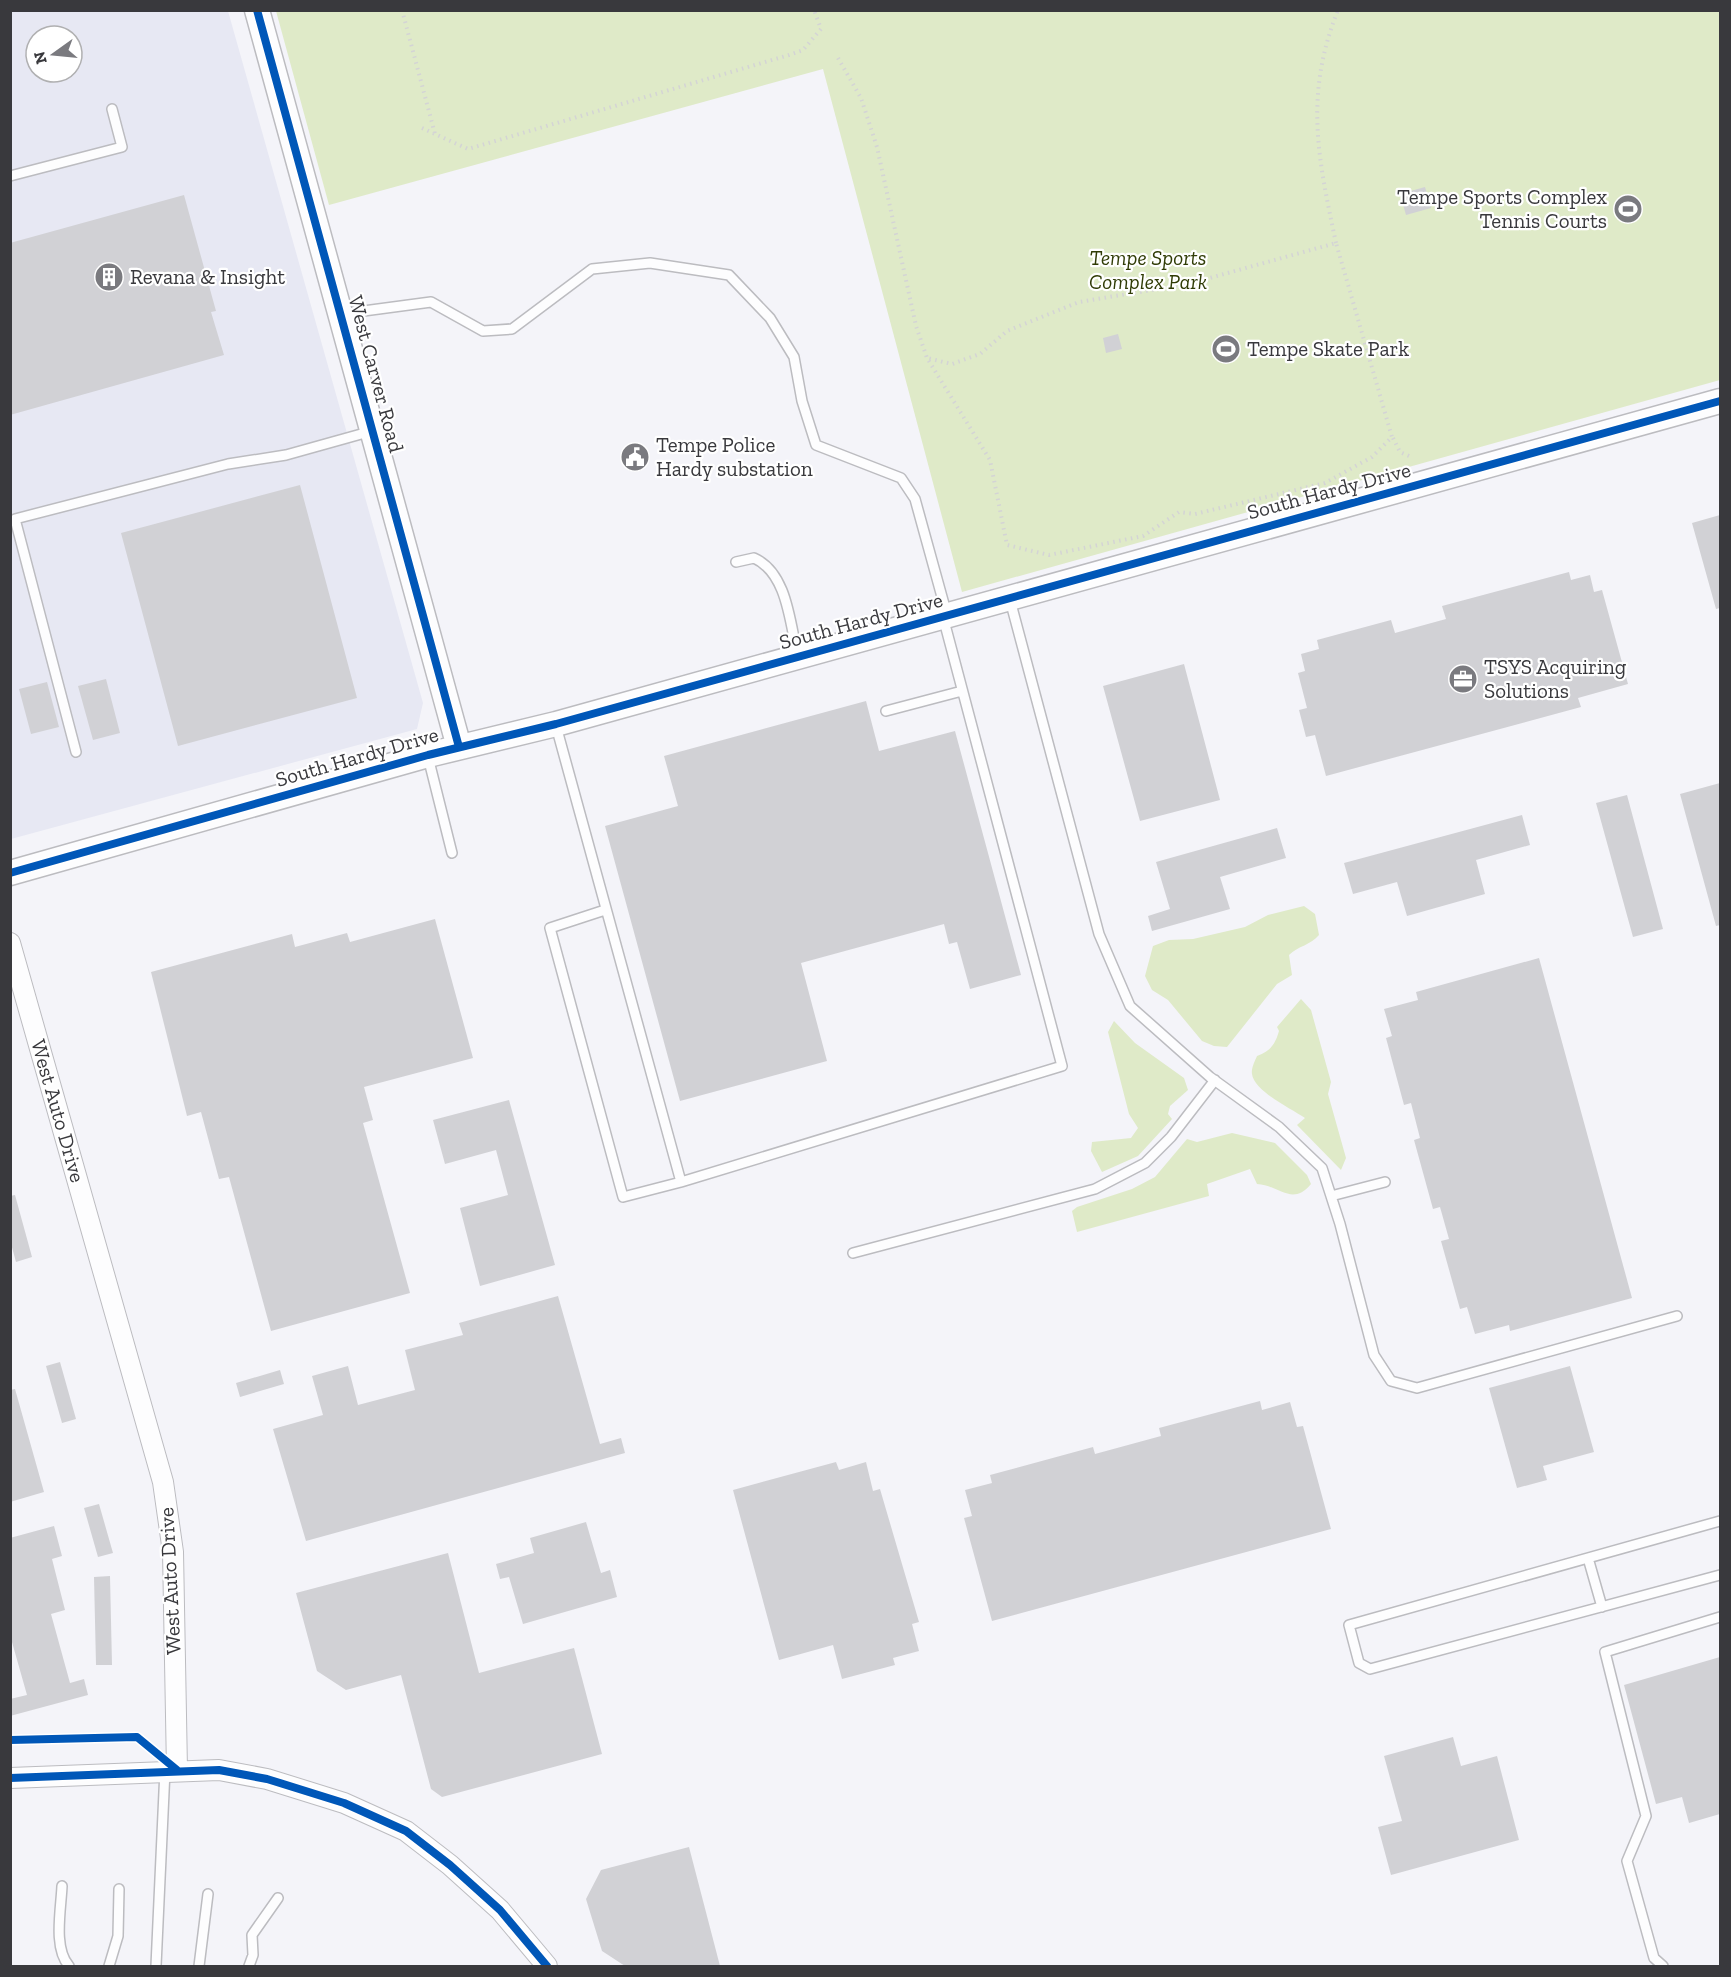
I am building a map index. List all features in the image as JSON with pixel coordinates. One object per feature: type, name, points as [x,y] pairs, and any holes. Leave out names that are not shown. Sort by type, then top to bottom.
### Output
[{"type":"street","name":"West Carver Road","points":[[257,10],[459,747]]},
{"type":"street","name":"South Hardy Drive","points":[[10,873],[428,755],[556,724],[1720,402]]},
{"type":"street","name":"West Auto Drive","points":[[10,943],[163,1482],[173,1552],[171,1770]]},
{"type":"street","points":[[10,1778],[171,1770],[219,1770],[267,1779],[344,1803],[406,1831],[450,1864],[500,1911],[547,1966]]},
{"type":"lane","points":[[10,176],[122,147],[112,109]]},
{"type":"lane","points":[[340,314],[431,302],[483,331],[512,329],[592,269],[650,263],[729,275],[770,318],[794,357],[802,401],[816,445],[901,478],[915,499],[962,691],[1062,1066],[681,1182],[623,1197],[550,928],[605,910]]},
{"type":"lane","points":[[76,752],[15,519],[228,464],[286,455],[372,431]]},
{"type":"lane","points":[[736,562],[754,558],[768,566],[774,574],[782,593],[798,657]]},
{"type":"lane","points":[[1010,598],[1103,944],[1130,1006],[1215,1080],[1279,1127],[1322,1168],[1374,1355],[1391,1381],[1417,1388],[1677,1316]]},
{"type":"lane","points":[[886,711],[962,691]]},
{"type":"lane","points":[[556,724],[681,1182]]},
{"type":"lane","points":[[428,755],[452,853]]},
{"type":"lane","points":[[853,1253],[1095,1189],[1145,1163],[1171,1137],[1215,1080]]},
{"type":"lane","points":[[1331,1196],[1384,1182]]},
{"type":"lane","points":[[1720,1521],[1349,1624],[1359,1663],[1370,1669],[1720,1575]]},
{"type":"lane","points":[[1588,1558],[1602,1607]]},
{"type":"lane","points":[[1663,1966],[1654,1958],[1627,1861],[1646,1816],[1605,1652],[1720,1617]]},
{"type":"lane","points":[[156,1966],[171,1770]]},
{"type":"lane","points":[[62,1886],[60,1949],[63,1960],[69,1966]]},
{"type":"lane","points":[[109,1966],[118,1936],[119,1889]]},
{"type":"lane","points":[[199,1966],[208,1894]]},
{"type":"lane","points":[[249,1966],[253,1955],[252,1935],[278,1898]]},
{"type":"path","points":[[402,10],[435,134]]},
{"type":"path","points":[[422,128],[468,149],[803,50],[821,29],[813,10]]},
{"type":"path","points":[[1338,10],[1320,71],[1317,146],[1336,243],[1392,437],[1396,447],[1409,456]]},
{"type":"path","points":[[838,58],[861,98],[877,147],[901,265],[927,358],[990,460],[1007,544],[1048,555],[1143,536],[1179,512],[1195,514],[1325,483],[1372,457],[1392,437]]},
{"type":"path","points":[[927,358],[952,364],[980,354],[1007,331],[1079,302],[1188,284],[1336,243]]},
{"type":"shaded area","points":[[11,11],[228,11],[423,703],[417,729],[11,839]]},
{"type":"green space","name":"Tempe Sports Complex Park","points":[[276,11],[1720,11],[1720,380],[962,592],[823,69],[329,205]]},
{"type":"green space","points":[[1304,906],[1315,914],[1319,935],[1289,955],[1292,975],[1277,984],[1227,1047],[1214,1046],[1202,1041],[1168,1000],[1152,990],[1145,976],[1153,946],[1169,940],[1193,939],[1245,927],[1268,915]]},
{"type":"green space","points":[[1301,999],[1311,1010],[1331,1082],[1328,1094],[1346,1158],[1341,1170],[1297,1125],[1305,1118],[1266,1093],[1259,1087],[1252,1074],[1257,1056],[1271,1047],[1279,1031],[1277,1027]]},
{"type":"green space","points":[[1114,1021],[1135,1043],[1184,1078],[1188,1090],[1170,1106],[1168,1114],[1172,1119],[1138,1156],[1102,1172],[1091,1151],[1092,1142],[1131,1138],[1138,1128],[1129,1114],[1108,1032]]},
{"type":"green space","points":[[1232,1133],[1275,1143],[1307,1175],[1311,1184],[1298,1194],[1285,1193],[1257,1184],[1250,1169],[1207,1184],[1209,1196],[1077,1232],[1072,1211],[1077,1207],[1132,1189],[1155,1177],[1187,1139],[1197,1142]]},
{"type":"building","points":[[1425,187],[1431,208],[1406,215],[1400,194]]},
{"type":"building","name":"Revana & Insight","points":[[184,195],[216,311],[211,312],[224,355],[10,415],[10,243]]},
{"type":"building","points":[[1118,334],[1122,349],[1106,353],[1103,338]]},
{"type":"building","points":[[300,485],[357,698],[178,746],[121,533]]},
{"type":"building","points":[[1720,515],[1720,608],[1716,609],[1692,523]]},
{"type":"building","name":"TSYS Acquiring Solutions","points":[[1569,572],[1571,580],[1590,575],[1594,592],[1602,590],[1628,684],[1578,698],[1581,707],[1326,776],[1315,735],[1306,737],[1299,710],[1307,708],[1298,673],[1305,671],[1301,654],[1319,649],[1317,640],[1391,620],[1395,633],[1446,619],[1442,606]]},
{"type":"building","points":[[1184,664],[1220,800],[1140,821],[1103,686]]},
{"type":"building","points":[[106,679],[120,733],[93,740],[78,686]]},
{"type":"building","points":[[47,682],[59,727],[31,734],[19,689]]},
{"type":"building","points":[[866,701],[879,751],[955,731],[1021,975],[970,989],[957,942],[949,944],[944,924],[801,963],[827,1061],[680,1101],[605,826],[678,806],[664,756]]},
{"type":"building","points":[[1720,783],[1720,925],[1716,926],[1680,794]]},
{"type":"building","points":[[1627,795],[1663,929],[1633,937],[1596,803]]},
{"type":"building","points":[[1522,815],[1530,845],[1476,860],[1485,894],[1407,916],[1397,882],[1353,894],[1344,863]]},
{"type":"building","points":[[1277,828],[1286,858],[1220,877],[1230,909],[1152,931],[1148,916],[1170,909],[1156,862]]},
{"type":"building","points":[[435,919],[473,1058],[364,1087],[373,1120],[363,1123],[410,1293],[271,1331],[229,1177],[219,1179],[201,1112],[187,1116],[151,972],[292,934],[295,947],[347,933],[350,942]]},
{"type":"building","points":[[1539,958],[1632,1298],[1510,1331],[1509,1325],[1475,1334],[1467,1307],[1460,1309],[1441,1241],[1449,1239],[1440,1207],[1433,1209],[1414,1140],[1420,1138],[1411,1103],[1404,1105],[1386,1038],[1392,1036],[1384,1009],[1418,1000],[1416,992]]},
{"type":"building","points":[[509,1100],[555,1265],[480,1286],[460,1208],[508,1195],[496,1150],[445,1164],[433,1120]]},
{"type":"building","points":[[15,1195],[32,1257],[16,1262],[10,1240],[10,1196]]},
{"type":"building","points":[[558,1296],[600,1444],[621,1438],[625,1453],[306,1541],[273,1429],[323,1415],[312,1376],[348,1366],[358,1405],[415,1390],[405,1350],[463,1335],[459,1323]]},
{"type":"building","points":[[60,1362],[76,1419],[62,1423],[46,1366]]},
{"type":"building","points":[[1570,1366],[1594,1452],[1543,1466],[1547,1480],[1517,1488],[1489,1388]]},
{"type":"building","points":[[280,1370],[284,1384],[240,1397],[236,1383]]},
{"type":"building","points":[[15,1389],[44,1492],[10,1502],[10,1390]]},
{"type":"building","points":[[1260,1401],[1262,1410],[1290,1402],[1297,1427],[1303,1426],[1331,1529],[992,1621],[964,1518],[972,1516],[965,1490],[992,1483],[990,1475],[1093,1447],[1095,1454],[1161,1436],[1159,1428]]},
{"type":"building","points":[[836,1462],[839,1470],[866,1462],[873,1491],[880,1489],[919,1622],[912,1624],[919,1651],[893,1658],[895,1665],[842,1679],[833,1645],[779,1660],[733,1490]]},
{"type":"building","points":[[99,1504],[113,1553],[98,1557],[84,1508]]},
{"type":"building","points":[[586,1522],[601,1573],[610,1570],[617,1597],[523,1624],[509,1577],[500,1579],[496,1564],[534,1553],[530,1538]]},
{"type":"building","points":[[54,1526],[62,1556],[52,1559],[65,1610],[51,1614],[70,1683],[84,1679],[88,1695],[10,1716],[10,1699],[27,1695],[10,1635],[10,1538]]},
{"type":"building","points":[[448,1553],[479,1673],[574,1648],[602,1754],[442,1797],[431,1789],[401,1675],[346,1690],[317,1671],[296,1593]]},
{"type":"building","points":[[110,1576],[112,1665],[96,1665],[94,1577]]},
{"type":"building","points":[[1720,1657],[1720,1814],[1689,1823],[1682,1797],[1656,1804],[1624,1685]]},
{"type":"building","points":[[1453,1737],[1461,1766],[1497,1756],[1519,1840],[1391,1875],[1378,1827],[1402,1821],[1384,1756]]},
{"type":"building","points":[[689,1847],[720,1966],[625,1966],[602,1951],[586,1899],[601,1870]]},
{"type":"cycle path","points":[[257,10],[459,747]]},
{"type":"cycle path","points":[[10,873],[428,755],[556,724],[1720,401]]},
{"type":"cycle path","points":[[10,1740],[137,1737],[177,1770]]},
{"type":"cycle path","points":[[10,1778],[219,1770],[267,1779],[344,1803],[406,1831],[450,1865],[500,1910],[547,1966]]},
{"type":"place","name":"Tempe Sports Complex Tennis Courts","points":[[1628,209]]},
{"type":"place","name":"Revana & Insight","points":[[109,277]]},
{"type":"place","name":"Tempe Skate Park","points":[[1226,349]]},
{"type":"place","name":"Tempe Police Hardy substation","points":[[635,457]]},
{"type":"place","name":"TSYS Acquiring Solutions","points":[[1463,679]]}]
